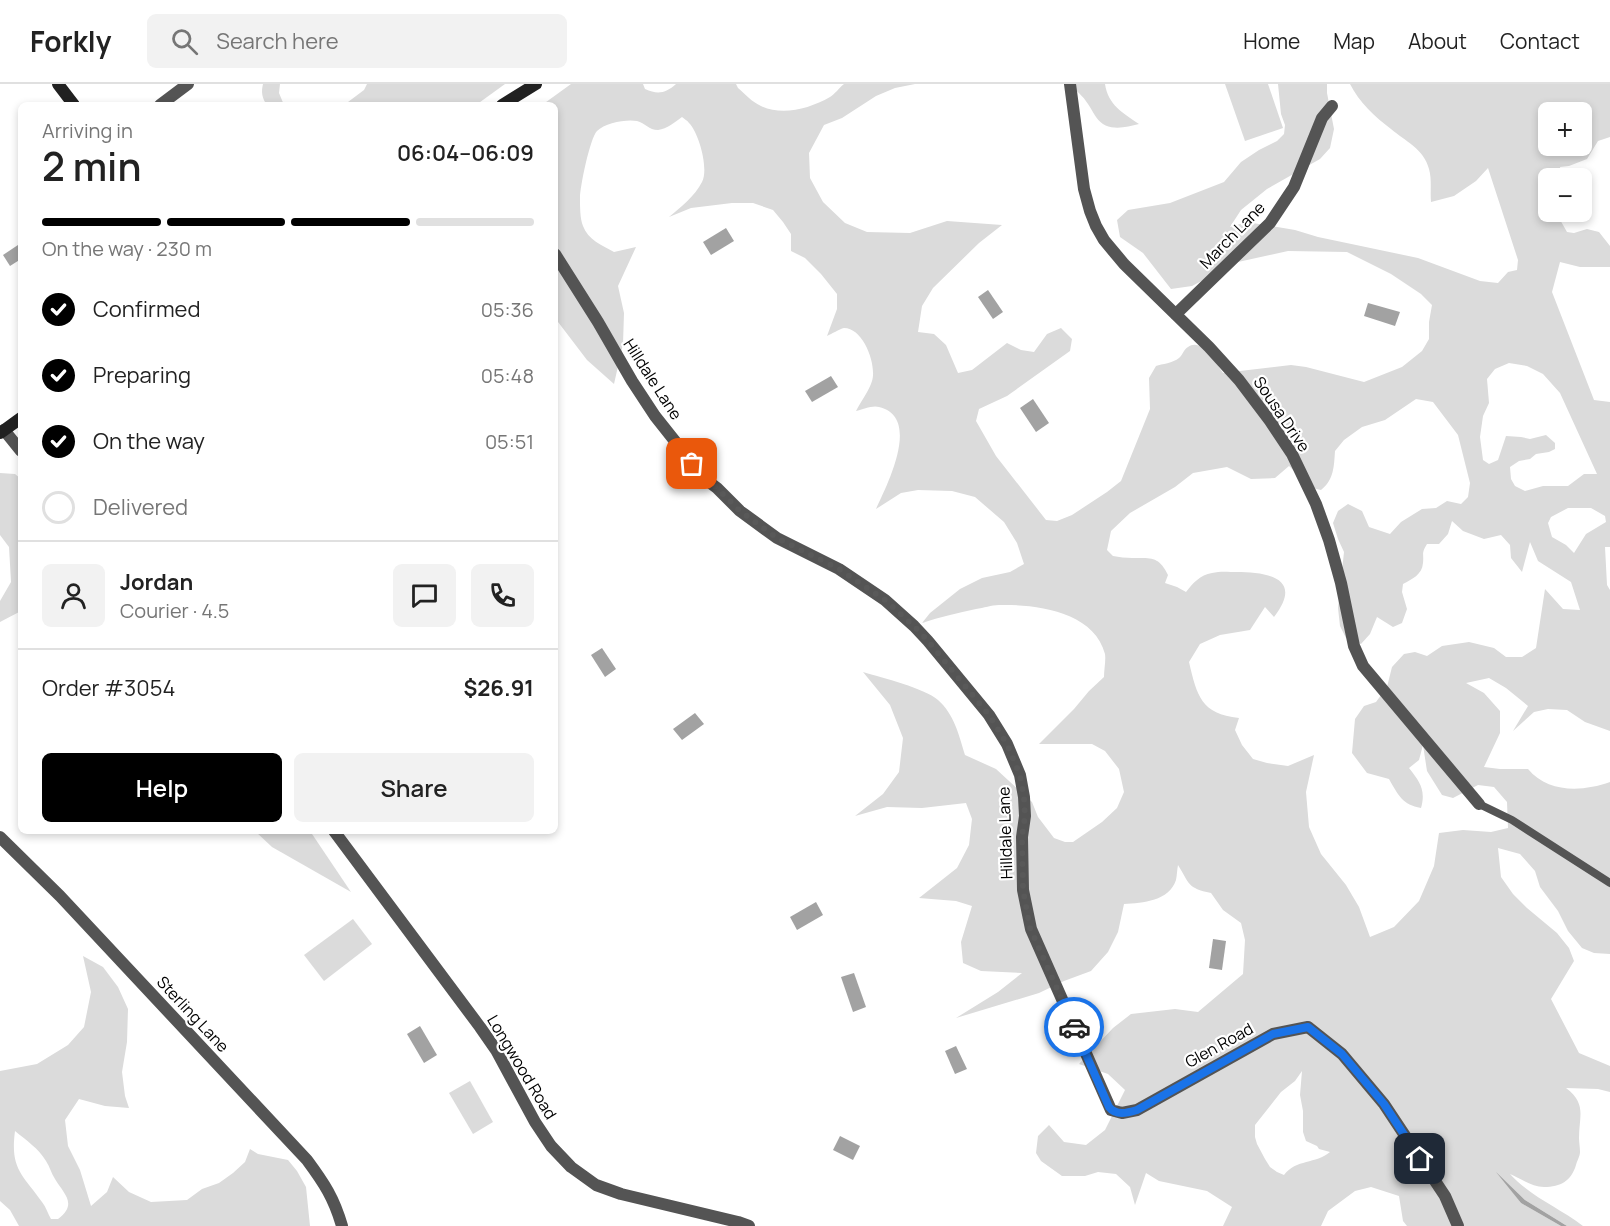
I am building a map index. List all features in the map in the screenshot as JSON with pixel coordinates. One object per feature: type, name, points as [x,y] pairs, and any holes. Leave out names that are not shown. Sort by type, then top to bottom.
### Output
[{"type":"main road","points":[[58,84],[72,102]]},
{"type":"main road","points":[[507,102],[536,84]]},
{"type":"main road","points":[[2,432],[18,420]]},
{"type":"street","points":[[164,102],[188,84]]},
{"type":"street","name":"Sousa Drive","points":[[1070,84],[1084,189],[1096,226],[1104,240],[1124,264],[1209,347],[1239,380],[1292,453],[1316,504],[1329,540],[1354,646],[1363,666],[1479,804]]},
{"type":"street","name":"March Lane","points":[[1176,314],[1270,223],[1294,188],[1323,118],[1332,106]]},
{"type":"street","name":"Hilldale Lane","points":[[558,260],[649,407],[705,479],[740,511],[777,538],[839,569],[885,600],[928,641],[989,715],[1007,744],[1020,775],[1025,816],[1022,837],[1023,890],[1030,928],[1109,1107],[1117,1112]]},
{"type":"street","points":[[2,432],[18,448]]},
{"type":"street","name":"Longwood Road","points":[[336,834],[480,1027],[496,1050],[535,1122],[551,1146],[571,1167],[596,1185],[621,1194],[748,1226]]},
{"type":"street","name":"Sterling Lane","points":[[0,837],[60,896],[307,1160],[335,1203],[342,1226]]},
{"type":"street","name":"Glen Road","points":[[1117,1112],[1137,1110],[1273,1034],[1308,1027],[1342,1054],[1384,1104],[1445,1196],[1458,1226]]},
{"type":"lane","points":[[1479,804],[1512,820],[1610,882]]},
{"type":"shaded area","points":[[263,84],[280,84],[279,93],[283,102],[265,102]]},
{"type":"shaded area","points":[[367,84],[505,84],[480,102],[348,102],[364,90]]},
{"type":"shaded area","points":[[571,84],[643,84],[645,89],[658,92],[665,91],[676,84],[736,84],[758,104],[769,109],[787,111],[822,101],[832,96],[844,84],[915,84],[895,88],[876,96],[842,118],[824,125],[809,153],[810,178],[823,202],[845,223],[867,232],[910,233],[947,221],[1002,225],[979,243],[933,288],[922,306],[918,332],[934,334],[946,345],[958,373],[972,370],[1007,343],[1021,350],[1034,352],[1047,334],[1061,328],[1072,339],[1070,351],[1007,396],[979,409],[976,421],[996,456],[1046,520],[1057,521],[1072,515],[1121,481],[1150,409],[1149,378],[1156,366],[1177,360],[1188,347],[1193,345],[1204,348],[1223,373],[1291,365],[1364,382],[1402,367],[1422,351],[1429,339],[1432,305],[1421,294],[1391,274],[1347,252],[1288,251],[1238,262],[1192,286],[1171,289],[1143,253],[1120,237],[1117,220],[1128,210],[1170,203],[1224,182],[1241,162],[1277,141],[1284,134],[1285,125],[1281,114],[1278,84],[1327,84],[1334,129],[1330,148],[1320,159],[1267,189],[1241,210],[1230,227],[1247,222],[1295,230],[1418,258],[1480,281],[1498,283],[1508,272],[1517,270],[1518,260],[1488,168],[1476,181],[1454,196],[1431,202],[1430,173],[1423,156],[1373,114],[1350,84],[1610,84],[1610,137],[1598,141],[1592,151],[1592,102],[1538,102],[1538,156],[1589,156],[1587,159],[1569,166],[1538,168],[1538,222],[1561,222],[1567,232],[1574,233],[1587,229],[1599,232],[1610,246],[1610,267],[1580,267],[1560,262],[1552,292],[1594,400],[1610,402],[1610,547],[1605,547],[1607,585],[1610,590],[1610,731],[1585,722],[1567,710],[1548,709],[1534,712],[1513,731],[1528,706],[1489,678],[1466,683],[1484,693],[1500,711],[1500,733],[1484,767],[1528,769],[1545,783],[1566,788],[1588,788],[1610,782],[1610,954],[1594,953],[1582,948],[1568,931],[1558,911],[1540,887],[1535,871],[1520,854],[1498,848],[1501,877],[1527,908],[1557,933],[1569,948],[1574,961],[1551,999],[1579,1053],[1610,1066],[1610,1092],[1598,1089],[1566,1088],[1577,1099],[1580,1111],[1580,1154],[1574,1171],[1568,1179],[1555,1186],[1540,1187],[1510,1174],[1536,1196],[1583,1226],[1567,1226],[1525,1200],[1503,1179],[1521,1203],[1561,1226],[1407,1226],[1403,1221],[1399,1196],[1371,1187],[1355,1191],[1328,1211],[1321,1226],[1223,1226],[1232,1207],[1207,1191],[1159,1181],[1146,1173],[1135,1205],[1130,1187],[1116,1174],[1098,1172],[1085,1176],[1062,1176],[1041,1161],[1036,1153],[1038,1136],[1049,1125],[1064,1142],[1086,1145],[1105,1130],[1125,1090],[1108,1074],[1079,1064],[1113,1028],[1131,1014],[1175,1009],[1198,1012],[1243,974],[1245,940],[1241,923],[1223,910],[1211,893],[1193,887],[1178,865],[1176,880],[1168,892],[1147,902],[1124,904],[1118,932],[1108,952],[1091,971],[1039,993],[956,1018],[998,992],[1022,973],[981,971],[963,963],[961,942],[972,906],[956,901],[919,898],[957,868],[969,845],[972,819],[966,803],[922,808],[887,807],[855,816],[883,794],[899,772],[903,738],[890,705],[863,672],[913,687],[938,700],[952,718],[965,755],[996,769],[1032,802],[1038,817],[1054,838],[1073,842],[1102,822],[1117,808],[1124,792],[1119,769],[1105,751],[1092,744],[1039,744],[1104,677],[1105,654],[1099,640],[1089,628],[1076,619],[1029,606],[993,605],[922,623],[930,613],[960,589],[982,578],[1010,572],[1024,564],[1017,543],[1004,522],[975,497],[952,491],[918,490],[901,493],[876,509],[893,469],[900,437],[898,424],[892,413],[879,407],[856,411],[872,381],[873,366],[867,349],[858,334],[851,330],[840,329],[827,336],[837,309],[837,294],[805,258],[791,251],[791,234],[773,210],[753,203],[732,203],[691,208],[669,217],[692,197],[704,176],[704,160],[699,143],[693,128],[682,117],[668,127],[658,130],[637,121],[616,122],[597,131],[591,143],[580,192],[581,220],[585,231],[592,239],[614,252],[636,247],[618,286],[624,313],[623,344],[614,384],[587,360],[558,322],[558,102],[546,102]],"holes":[[[1509,363],[1527,366],[1543,374],[1560,393],[1597,474],[1584,474],[1568,486],[1543,486],[1525,491],[1515,486],[1511,479],[1510,467],[1536,454],[1555,449],[1555,443],[1546,435],[1530,439],[1506,436],[1498,460],[1489,464],[1483,460],[1480,437],[1483,416],[1489,403],[1487,379],[1495,369]],[[1416,399],[1433,402],[1458,435],[1470,483],[1468,497],[1461,504],[1447,501],[1436,508],[1422,509],[1401,522],[1390,534],[1369,527],[1362,511],[1348,504],[1338,511],[1333,523],[1344,552],[1338,608],[1340,626],[1346,638],[1361,644],[1370,634],[1377,617],[1393,627],[1402,623],[1407,609],[1402,592],[1403,584],[1419,574],[1423,563],[1423,552],[1427,544],[1439,544],[1448,534],[1452,521],[1463,531],[1484,539],[1501,535],[1510,545],[1511,558],[1522,572],[1530,542],[1538,561],[1571,582],[1580,610],[1563,609],[1545,589],[1536,648],[1522,657],[1506,657],[1494,648],[1469,642],[1442,646],[1427,656],[1415,652],[1404,654],[1392,667],[1387,687],[1376,702],[1364,706],[1355,719],[1352,753],[1367,773],[1389,779],[1405,802],[1421,808],[1423,796],[1421,786],[1409,768],[1419,760],[1423,745],[1427,771],[1442,795],[1453,798],[1478,785],[1494,787],[1507,802],[1508,828],[1491,832],[1463,830],[1439,833],[1434,866],[1419,901],[1394,927],[1370,937],[1359,907],[1346,885],[1321,854],[1309,827],[1306,792],[1314,755],[1288,766],[1253,759],[1242,745],[1235,730],[1239,718],[1216,712],[1203,701],[1198,694],[1189,662],[1200,644],[1220,635],[1250,630],[1265,607],[1274,617],[1282,604],[1285,594],[1284,586],[1270,576],[1248,572],[1218,572],[1200,578],[1186,592],[1165,583],[1168,575],[1158,561],[1149,558],[1113,556],[1107,550],[1111,531],[1130,513],[1175,487],[1193,473],[1227,467],[1251,479],[1275,478],[1289,466],[1312,488],[1321,490],[1329,482],[1334,467],[1335,451],[1344,440],[1362,427],[1385,420]],[[1568,508],[1591,508],[1605,516],[1606,522],[1586,534],[1574,553],[1552,537],[1548,523],[1551,517]],[[1302,1071],[1300,1095],[1303,1132],[1306,1141],[1319,1149],[1330,1152],[1294,1166],[1284,1175],[1270,1167],[1257,1144],[1255,1125],[1281,1092],[1295,1081]]]},
{"type":"shaded area","points":[[1068,84],[1105,84],[1113,103],[1139,124],[1116,128],[1105,125],[1096,117],[1082,96]]},
{"type":"shaded area","points":[[1225,84],[1268,84],[1283,128],[1245,141]]},
{"type":"shaded area","points":[[726,228],[734,241],[711,255],[703,242]]},
{"type":"shaded area","points":[[18,245],[18,261],[10,266],[3,255]]},
{"type":"shaded area","points":[[988,290],[1003,312],[993,319],[978,297]]},
{"type":"shaded area","points":[[1368,303],[1400,312],[1395,326],[1364,316]]},
{"type":"shaded area","points":[[831,376],[838,387],[812,402],[805,391]]},
{"type":"shaded area","points":[[1033,399],[1049,423],[1036,432],[1020,408]]},
{"type":"shaded area","points":[[0,473],[15,474],[18,476],[18,613],[0,622],[0,601],[11,582],[9,547],[0,535]]},
{"type":"shaded area","points":[[602,648],[616,669],[605,677],[591,655]]},
{"type":"shaded area","points":[[695,713],[704,724],[682,740],[673,729]]},
{"type":"shaded area","points":[[258,834],[312,834],[351,892],[272,847]]},
{"type":"shaded area","points":[[816,902],[823,915],[797,930],[790,917]]},
{"type":"shaded area","points":[[353,919],[372,944],[324,981],[304,955]]},
{"type":"shaded area","points":[[1213,939],[1226,941],[1222,970],[1209,968]]},
{"type":"shaded area","points":[[83,956],[103,967],[118,987],[128,1009],[127,1042],[122,1072],[129,1108],[105,1106],[79,1099],[65,1120],[68,1146],[80,1170],[91,1206],[107,1192],[113,1177],[129,1192],[151,1202],[187,1200],[202,1189],[219,1183],[233,1173],[245,1162],[250,1149],[258,1154],[288,1160],[297,1171],[306,1187],[310,1226],[19,1226],[10,1210],[0,1201],[0,1071],[37,1064],[68,1045],[84,1027],[91,992]],"holes":[[[15,1131],[43,1157],[65,1194],[67,1209],[58,1219],[51,1219],[19,1170],[14,1154]]]},
{"type":"shaded area","points":[[854,973],[866,1007],[853,1012],[841,977]]},
{"type":"shaded area","points":[[420,1026],[437,1055],[424,1063],[407,1034]]},
{"type":"shaded area","points":[[956,1046],[967,1069],[955,1074],[945,1051]]},
{"type":"shaded area","points":[[470,1081],[493,1122],[473,1134],[449,1093]]},
{"type":"shaded area","points":[[840,1136],[860,1146],[853,1160],[833,1150]]},
{"type":"shaded area","points":[[1496,1172],[1525,1200],[1567,1226],[1561,1226],[1521,1203]]},
{"type":"way so far","points":[[692,464],[740,511],[777,538],[839,569],[885,600],[928,641],[989,715],[1007,744],[1020,775],[1025,816],[1022,837],[1023,890],[1030,928],[1074,1027]]},
{"type":"route","points":[[1074,1027],[1109,1107],[1111,1110],[1122,1113],[1137,1110],[1273,1034],[1308,1027],[1342,1054],[1384,1104],[1420,1159]]}]
